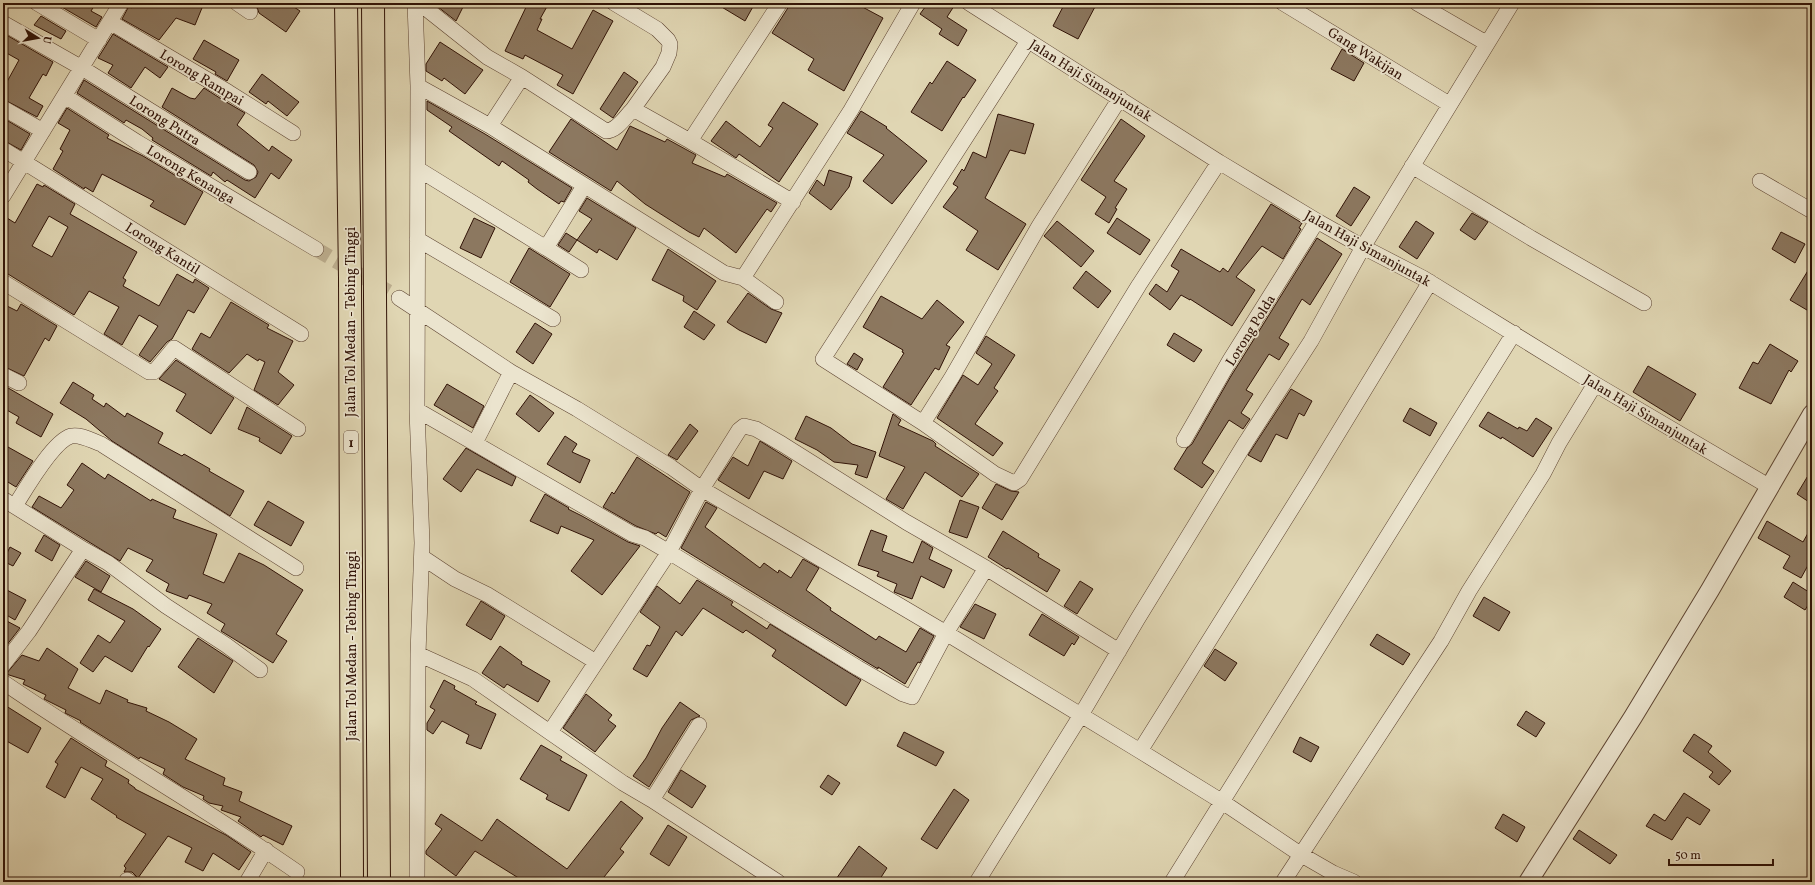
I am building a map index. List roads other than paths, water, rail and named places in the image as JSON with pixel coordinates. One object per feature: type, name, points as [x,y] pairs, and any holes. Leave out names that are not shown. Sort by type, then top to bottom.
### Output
[{"type":"highway","name":"Jalan Tol Medan - Tebing Tinggi","points":[[346,3],[350,278],[352,882]]},
{"type":"highway","name":"Jalan Tol Medan - Tebing Tinggi","points":[[373,3],[379,882]]},
{"type":"street","points":[[37,3],[99,40]]},
{"type":"street","points":[[3,196],[42,131],[66,97],[121,3]]},
{"type":"street","points":[[237,3],[250,12]]},
{"type":"street","points":[[415,3],[418,86],[416,308],[417,410],[422,557],[418,654],[418,882]]},
{"type":"street","points":[[418,3],[487,57],[522,77],[606,131],[611,131],[616,128],[633,109],[663,67],[669,53],[670,44],[657,29],[614,3]]},
{"type":"street","points":[[690,141],[780,3]]},
{"type":"street","points":[[743,278],[851,110],[913,3]]},
{"type":"street","name":"Jalan Haji Simanjuntak","points":[[969,3],[1219,162],[1363,248],[1430,282],[1595,384],[1770,487]]},
{"type":"street","name":"Gang Wakijan","points":[[1283,3],[1449,104]]},
{"type":"street","points":[[1417,3],[1486,43]]},
{"type":"street","points":[[977,882],[1081,715],[1246,442],[1311,341],[1363,248],[1486,43],[1512,3]]},
{"type":"street","name":"Lorong Rampai","points":[[110,22],[228,92],[293,133]]},
{"type":"street","name":"Lorong Putra","points":[[3,23],[82,68],[249,172]]},
{"type":"street","points":[[1028,41],[823,359],[923,423],[995,474],[1014,483],[1020,479],[1139,285],[1219,162]]},
{"type":"street","points":[[490,126],[522,77]]},
{"type":"street","points":[[418,86],[490,126],[724,273],[743,278],[776,302]]},
{"type":"street","name":"Lorong Kenanga","points":[[66,97],[137,142],[316,249]]},
{"type":"street","points":[[923,423],[1039,226],[1120,98]]},
{"type":"street","points":[[3,108],[42,131]]},
{"type":"street","points":[[633,109],[793,202]]},
{"type":"street","name":"Lorong Kantil","points":[[3,149],[301,334]]},
{"type":"street","points":[[1412,166],[1537,242],[1644,302]]},
{"type":"street","points":[[418,169],[581,270]]},
{"type":"street","points":[[1760,181],[1812,211]]},
{"type":"street","points":[[546,248],[584,186]]},
{"type":"street","name":"Lorong Polda","points":[[1184,440],[1230,360],[1317,221]]},
{"type":"street","points":[[417,239],[553,320]]},
{"type":"street","points":[[3,282],[149,372],[154,372],[174,348],[298,429]]},
{"type":"street","points":[[1140,751],[1310,481],[1430,282]]},
{"type":"street","points":[[399,298],[511,372],[577,409],[671,467],[702,489],[946,633],[1140,751],[1221,801],[1300,854],[1334,873],[1354,882]]},
{"type":"street","points":[[1172,882],[1221,801],[1514,333]]},
{"type":"street","points":[[475,443],[511,372]]},
{"type":"street","points":[[3,375],[19,383]]},
{"type":"street","points":[[1283,882],[1441,641],[1469,591],[1543,474],[1559,443],[1595,384]]},
{"type":"street","points":[[417,410],[632,534],[645,538],[858,668],[903,694],[912,697],[946,633],[986,568]]},
{"type":"street","points":[[1528,882],[1633,717],[1812,414]]},
{"type":"street","points":[[550,732],[669,552],[702,489],[739,430],[744,426],[756,429],[906,522],[986,568],[1119,651]]},
{"type":"street","points":[[260,670],[166,606],[108,563],[9,503],[56,446],[70,436],[80,436],[101,444],[296,568]]},
{"type":"street","points":[[3,665],[29,631],[83,549]]},
{"type":"street","points":[[422,557],[455,579],[488,595],[596,662]]},
{"type":"street","points":[[418,654],[473,679],[623,783],[652,800],[778,882]]},
{"type":"street","points":[[3,682],[122,760],[266,850],[297,872]]},
{"type":"street","points":[[652,800],[699,725]]},
{"type":"street","points":[[247,882],[266,850]]},
{"type":"tunnel","points":[[316,249],[399,298]]}]
